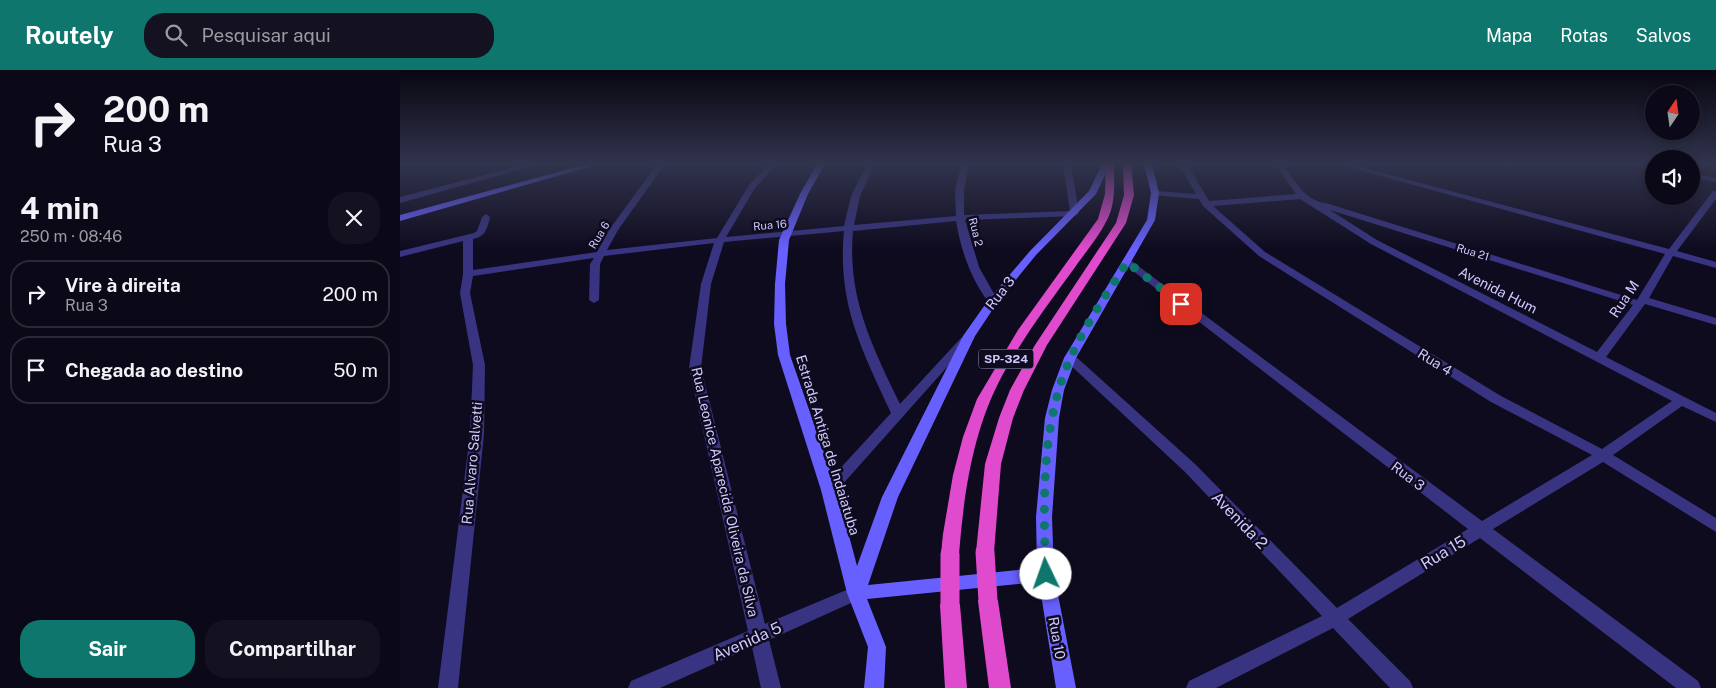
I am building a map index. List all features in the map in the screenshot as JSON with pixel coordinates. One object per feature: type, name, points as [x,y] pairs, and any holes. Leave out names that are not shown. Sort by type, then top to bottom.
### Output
[{"type":"highway","name":"SP-324","points":[[956,688],[950,605],[950,554],[961,472],[984,399],[1004,362],[1103,219],[1110,193]]},
{"type":"highway","name":"SP-324","points":[[1000,688],[988,601],[986,552],[994,464],[1006,418],[1016,390],[1041,345],[1121,223],[1129,193]]},
{"type":"main road","points":[[400,218],[490,193]]},
{"type":"main road","name":"Estrada Antiga de Indaiatuba","points":[[805,193],[786,236],[780,284],[784,355],[829,490],[856,593]]},
{"type":"main road","name":"Rua 3","points":[[969,336],[993,301],[1033,253],[1075,213],[1091,193]]},
{"type":"main road","name":"Rua 10","points":[[1066,688],[1046,574],[1044,518],[1052,418],[1058,390],[1070,358],[1082,334],[1127,262],[1150,220],[1155,194]]},
{"type":"main road","name":"SP-324","points":[[856,593],[890,497],[969,336]]},
{"type":"main road","points":[[874,688],[878,646],[856,593],[1046,574]]},
{"type":"street","points":[[400,200],[427,193]]},
{"type":"street","name":"Rua 6","points":[[594,300],[594,270],[600,254],[614,230],[640,193]]},
{"type":"street","name":"Rua Leonice Aparecida Oliveira da Silva","points":[[748,193],[720,240],[706,284],[695,368],[771,688]]},
{"type":"street","points":[[857,193],[849,228],[847,279],[853,306],[898,414]]},
{"type":"street","name":"Rua 2","points":[[960,193],[961,218],[966,244],[984,291],[993,301]]},
{"type":"street","points":[[1072,193],[1075,213]]},
{"type":"street","name":"Rua 4","points":[[1199,193],[1203,200],[1262,254],[1496,399],[1603,455],[1716,526]]},
{"type":"street","points":[[1300,193],[1304,198]]},
{"type":"street","points":[[1444,193],[1716,266]]},
{"type":"street","points":[[1670,254],[1716,193]]},
{"type":"street","points":[[1155,194],[1203,200],[1304,198]]},
{"type":"street","name":"Rua 21","points":[[1304,198],[1642,302],[1716,322]]},
{"type":"street","name":"Avenida Hum","points":[[1304,198],[1398,256],[1716,418]]},
{"type":"street","name":"Rua 16","points":[[468,274],[600,254],[720,240],[786,236],[849,228],[961,218],[1075,213]]},
{"type":"street","points":[[400,254],[468,238],[481,232],[486,217]]},
{"type":"street","name":"Rua Alvaro Salvetti","points":[[448,688],[477,434],[479,365],[465,293],[468,274],[468,238]]},
{"type":"street","name":"Rua M","points":[[1599,358],[1642,302],[1670,254]]},
{"type":"street","name":"Rua 3","points":[[1127,262],[1692,688]]},
{"type":"street","name":"Rua 3","points":[[829,490],[969,336]]},
{"type":"street","name":"Avenida 2","points":[[1070,358],[1190,468],[1403,688]]},
{"type":"street","name":"Rua 15","points":[[1196,688],[1334,618],[1603,455],[1681,401]]},
{"type":"street","name":"Avenida 5","points":[[638,688],[856,593]]},
{"type":"route","points":[[1046,574],[1044,518],[1052,418],[1058,390],[1070,358],[1082,334],[1127,262],[1181,304]]}]
